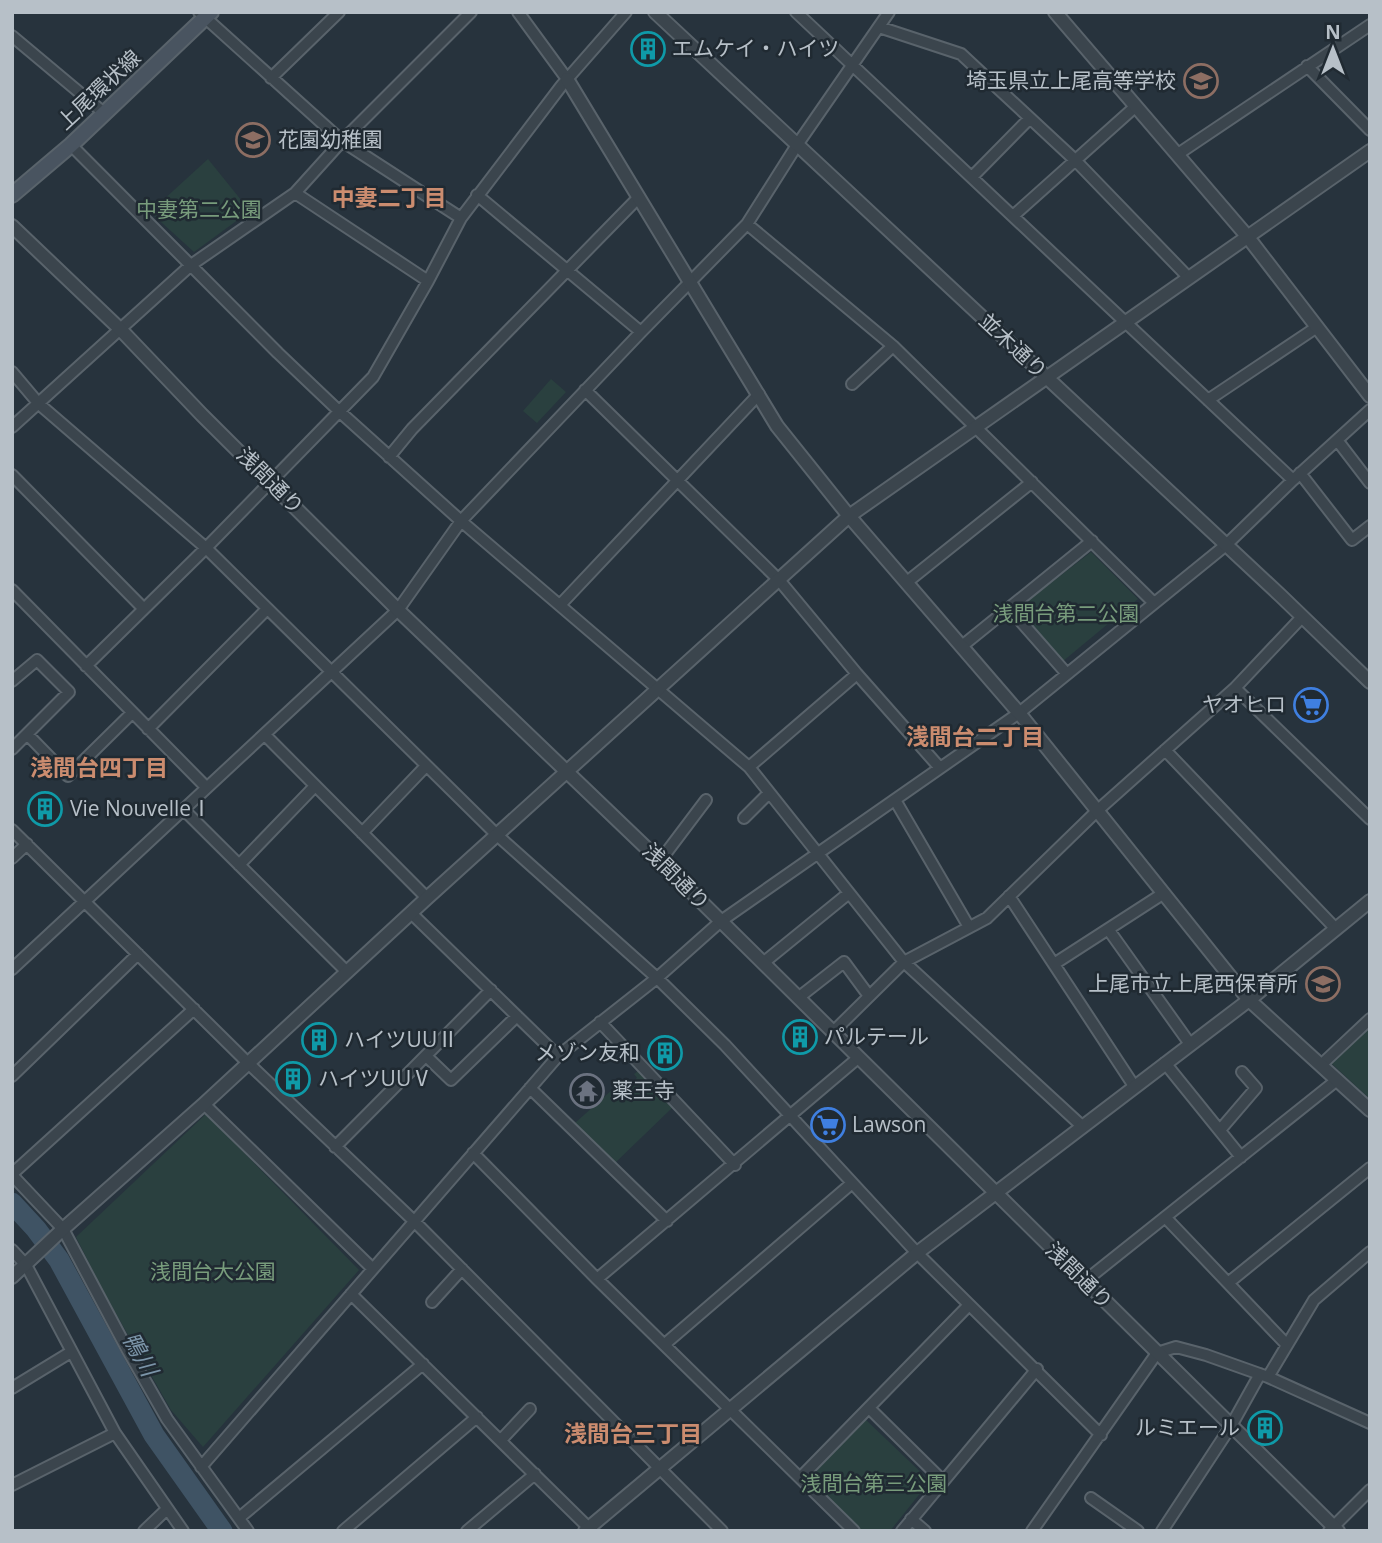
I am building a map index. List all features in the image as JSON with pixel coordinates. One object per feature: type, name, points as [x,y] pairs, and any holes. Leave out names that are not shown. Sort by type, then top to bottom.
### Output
[{"type":"main road","name":"上尾環状線","points":[[12,194],[71,145],[205,14]]},
{"type":"street","points":[[271,78],[339,12]]},
{"type":"street","points":[[12,427],[191,265],[295,194],[342,141],[471,12]]},
{"type":"street","points":[[518,12],[567,79],[777,426],[849,516],[1019,713],[1250,1000],[1370,1110]]},
{"type":"street","points":[[86,666],[373,377],[428,282],[461,218],[567,79],[626,12]]},
{"type":"street","name":"並木通り","points":[[655,12],[1370,682]]},
{"type":"street","points":[[796,12],[1208,400],[1297,476],[1352,540],[1370,526]]},
{"type":"street","points":[[12,969],[398,610],[461,521],[641,331],[747,224],[797,145],[888,12]]},
{"type":"street","points":[[1055,12],[1247,236],[1370,396]]},
{"type":"street","points":[[205,14],[342,141],[461,218]]},
{"type":"street","points":[[1178,154],[1370,25]]},
{"type":"street","points":[[879,27],[961,54],[1076,160],[1188,277]]},
{"type":"street","points":[[12,36],[104,113]]},
{"type":"street","points":[[1307,66],[1370,130]]},
{"type":"street","points":[[1013,216],[1136,106]]},
{"type":"street","points":[[972,177],[1030,118]]},
{"type":"street","points":[[71,145],[340,412],[461,521],[748,767],[904,962],[1083,1127]]},
{"type":"street","points":[[12,1277],[849,516],[1370,151]]},
{"type":"street","points":[[295,194],[428,282]]},
{"type":"street","points":[[477,195],[641,331]]},
{"type":"street","points":[[389,457],[412,429],[639,197]]},
{"type":"street","points":[[747,224],[893,346],[1154,603]]},
{"type":"street","name":"浅間通り","points":[[12,226],[121,330],[202,415],[398,610],[721,921],[1334,1529]]},
{"type":"street","points":[[1208,400],[1317,327]]},
{"type":"street","points":[[852,384],[893,346]]},
{"type":"street","points":[[12,372],[39,404],[206,548],[497,835],[657,978],[725,1045],[917,1253],[1101,1435]]},
{"type":"street","points":[[585,390],[779,580],[940,768]]},
{"type":"street","points":[[560,605],[759,394]]},
{"type":"street","points":[[201,1467],[558,1056],[657,978],[721,921],[1019,713],[1226,545],[1370,410]]},
{"type":"street","points":[[1337,440],[1370,483]]},
{"type":"street","points":[[12,475],[143,608]]},
{"type":"street","points":[[907,582],[1032,482]]},
{"type":"street","points":[[962,646],[1092,541]]},
{"type":"street","points":[[13,592],[206,787]]},
{"type":"street","points":[[1009,608],[1067,674]]},
{"type":"street","points":[[148,729],[267,609]]},
{"type":"street","points":[[832,1033],[904,962],[987,918],[1098,810],[1235,688],[1303,617]]},
{"type":"street","points":[[12,681],[37,660],[69,692],[12,749]]},
{"type":"street","points":[[748,767],[857,674]]},
{"type":"street","points":[[1235,688],[1370,818]]},
{"type":"street","points":[[27,734],[68,776],[132,713]]},
{"type":"street","points":[[265,735],[427,898]]},
{"type":"street","points":[[1165,750],[1336,929]]},
{"type":"street","points":[[362,833],[426,766]]},
{"type":"street","points":[[239,864],[315,786]]},
{"type":"street","points":[[744,818],[769,793]]},
{"type":"street","points":[[660,861],[706,800]]},
{"type":"street","points":[[895,800],[969,927]]},
{"type":"street","points":[[184,810],[347,972]]},
{"type":"street","points":[[12,830],[248,1063],[414,1221],[714,1528]]},
{"type":"street","points":[[12,858],[27,844]]},
{"type":"street","points":[[762,963],[849,893]]},
{"type":"street","points":[[1054,964],[1164,893]]},
{"type":"street","points":[[1009,896],[1133,1086]]},
{"type":"street","points":[[351,1294],[589,1530],[917,1253],[1133,1086],[1250,1000],[1370,901]]},
{"type":"street","points":[[411,913],[558,1056]]},
{"type":"street","points":[[1108,929],[1190,1044]]},
{"type":"street","points":[[12,1076],[138,954]]},
{"type":"street","points":[[798,998],[844,962],[870,996]]},
{"type":"street","points":[[335,1147],[491,990]]},
{"type":"street","points":[[194,1009],[12,1174],[63,1229],[167,1419],[248,1531]]},
{"type":"street","points":[[426,1056],[450,1080],[517,1016]]},
{"type":"street","points":[[1321,1065],[1370,1019]]},
{"type":"street","points":[[600,1022],[734,1165]]},
{"type":"street","points":[[597,1279],[858,1058]]},
{"type":"street","points":[[1165,1063],[1241,1157]]},
{"type":"street","points":[[1220,1130],[1256,1088],[1242,1072]]},
{"type":"street","points":[[1085,1282],[1337,1080]]},
{"type":"street","points":[[530,1088],[667,1222]]},
{"type":"street","points":[[204,1104],[373,1269]]},
{"type":"street","points":[[473,1153],[597,1279],[854,1531]]},
{"type":"street","points":[[1228,1283],[1370,1168]]},
{"type":"street","points":[[665,1344],[851,1184]]},
{"type":"street","points":[[1165,1217],[1287,1345]]},
{"type":"street","points":[[12,1250],[26,1265],[115,1433],[183,1531]]},
{"type":"street","points":[[1177,1531],[1165,1527],[1287,1345],[1314,1300],[1370,1252]]},
{"type":"street","points":[[432,1303],[462,1269]]},
{"type":"street","points":[[801,1477],[969,1305]]},
{"type":"street","points":[[1032,1531],[1157,1353],[1176,1348],[1206,1355],[1264,1376],[1370,1423]]},
{"type":"street","points":[[12,1388],[71,1352]]},
{"type":"street","points":[[239,1518],[423,1364]]},
{"type":"street","points":[[902,1531],[1037,1369]]},
{"type":"street","points":[[869,1408],[943,1481]]},
{"type":"street","points":[[501,1440],[530,1409]]},
{"type":"street","points":[[343,1531],[477,1417]]},
{"type":"street","points":[[12,1485],[115,1433]]},
{"type":"street","points":[[467,1531],[535,1474]]},
{"type":"street","points":[[1334,1529],[1370,1490]]},
{"type":"street","points":[[1091,1498],[1138,1531]]},
{"type":"street","points":[[144,1531],[167,1509]]},
{"type":"street","points":[[911,1520],[925,1531]]},
{"type":"green space","name":"中妻第二公園","points":[[208,159],[250,211],[194,252],[150,212]]},
{"type":"green space","points":[[551,379],[566,392],[537,423],[523,411]]},
{"type":"green space","name":"浅間台第二公園","points":[[1091,552],[1138,599],[1062,662],[1016,610]]},
{"type":"green space","points":[[1370,1027],[1370,1099],[1331,1063]]},
{"type":"green space","points":[[638,1071],[672,1108],[615,1163],[575,1123],[622,1081],[627,1086],[637,1078],[634,1074]]},
{"type":"green space","name":"浅間台大公園","points":[[206,1114],[359,1270],[203,1447],[171,1410],[103,1291],[76,1237]]},
{"type":"green space","name":"浅間台第三公園","points":[[865,1419],[930,1481],[890,1531],[862,1531],[806,1476]]},
{"type":"waterway","name":"鴨川","points":[[12,1203],[59,1260],[154,1435],[222,1531]]},
{"type":"place","name":"エムケイ・ハイツ","points":[[648,49]]},
{"type":"place","name":"埼玉県立上尾高等学校","points":[[1201,81]]},
{"type":"place","name":"花園幼稚園","points":[[253,140]]},
{"type":"place","name":"ヤオヒロ","points":[[1311,705]]},
{"type":"place","name":"Vie NouvelleⅠ","points":[[45,809]]},
{"type":"place","name":"上尾市立上尾西保育所","points":[[1323,984]]},
{"type":"place","name":"パルテール","points":[[800,1037]]},
{"type":"place","name":"ハイツUUⅡ","points":[[319,1040]]},
{"type":"place","name":"メゾン友和","points":[[665,1053]]},
{"type":"place","name":"ハイツUUⅤ","points":[[293,1079]]},
{"type":"place","name":"薬王寺","points":[[587,1091]]},
{"type":"place","name":"Lawson","points":[[828,1125]]},
{"type":"place","name":"ルミエール","points":[[1265,1428]]},
{"type":"district","name":"中妻二丁目","points":[[389,198]]},
{"type":"district","name":"浅間台二丁目","points":[[975,737]]},
{"type":"district","name":"浅間台四丁目","points":[[99,768]]},
{"type":"district","name":"浅間台三丁目","points":[[633,1434]]}]
